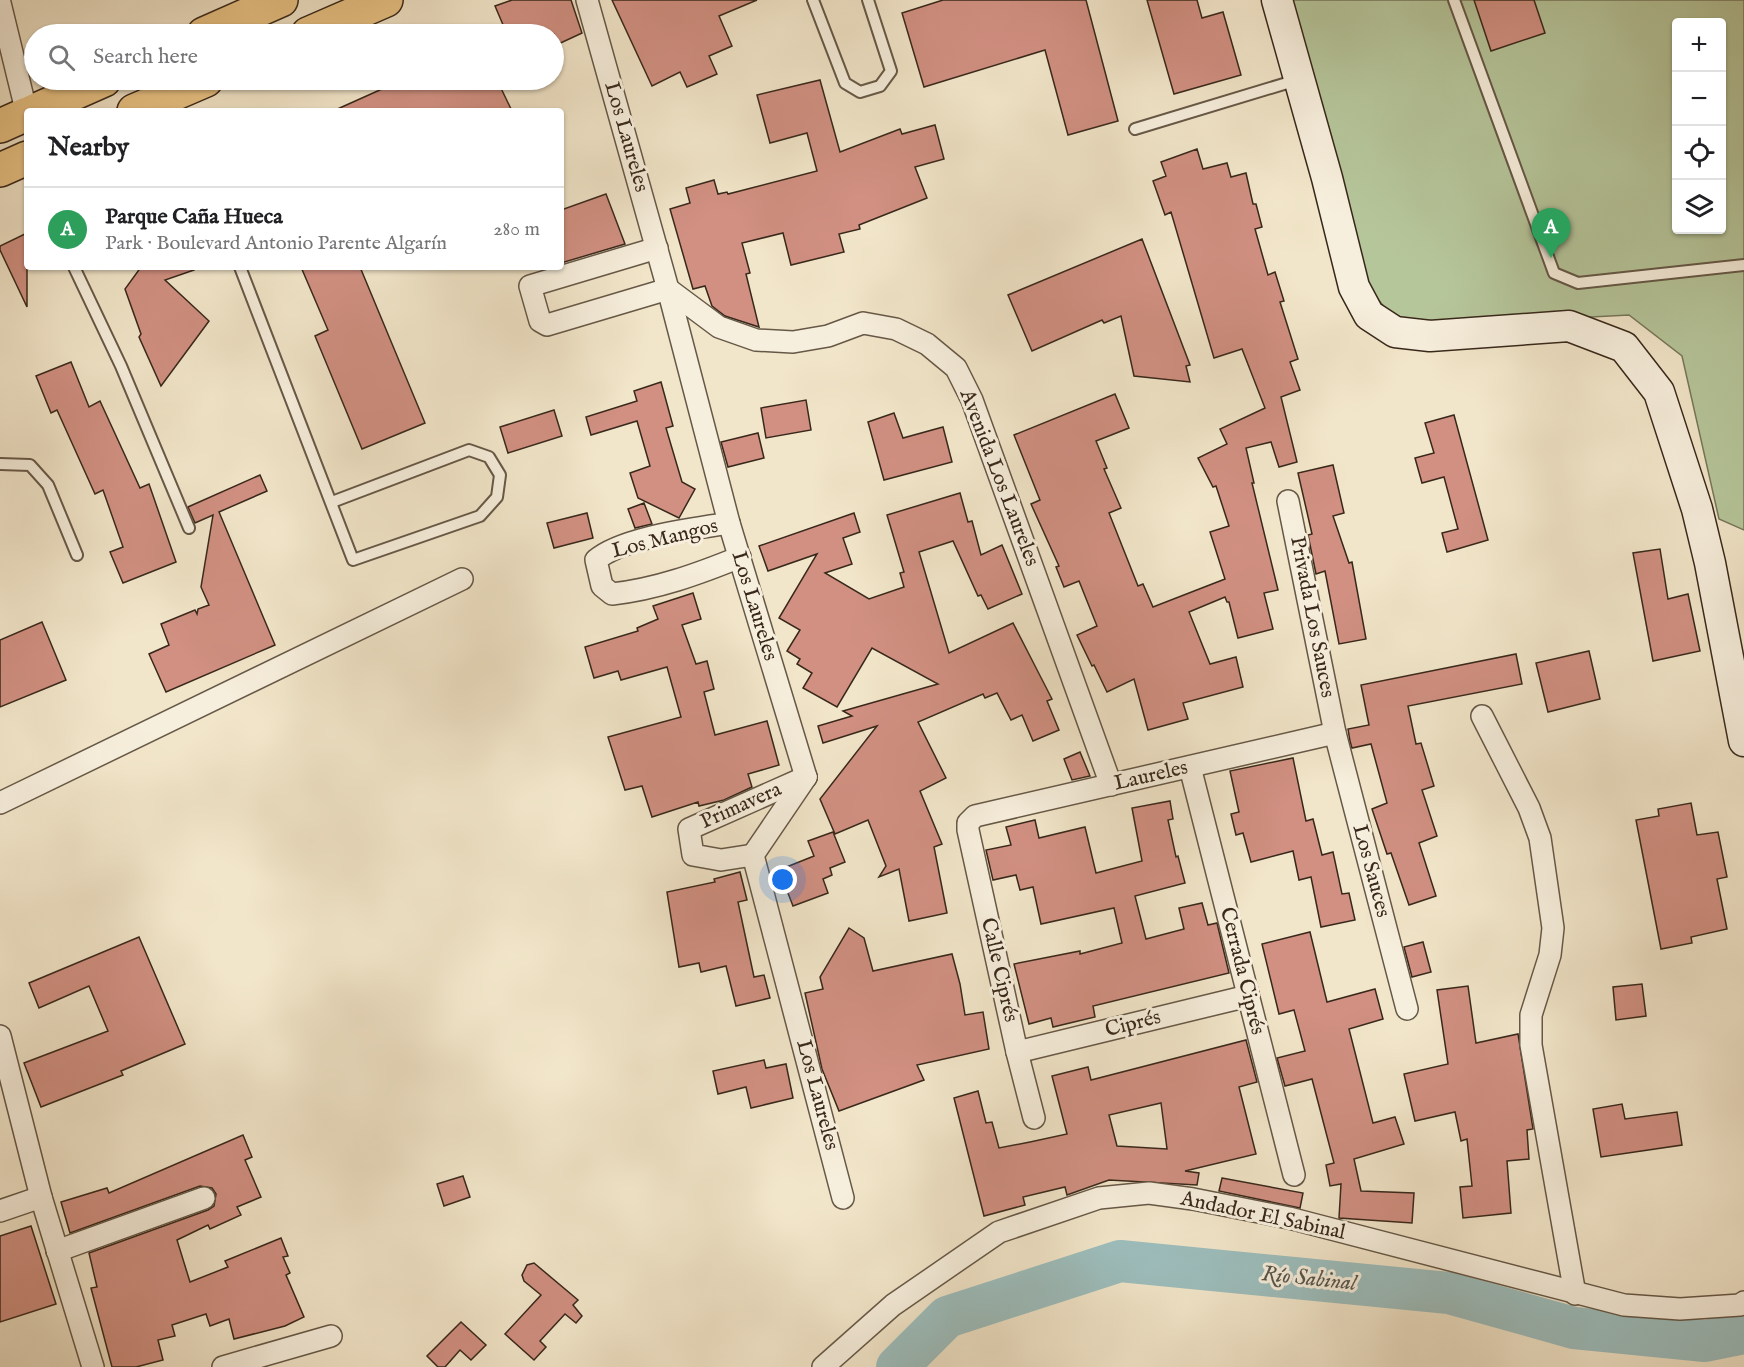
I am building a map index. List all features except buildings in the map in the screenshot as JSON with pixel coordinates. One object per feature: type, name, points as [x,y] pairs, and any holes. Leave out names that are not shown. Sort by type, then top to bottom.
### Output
[{"type":"main road","points":[[227,24],[281,0]]},
{"type":"main road","points":[[331,24],[386,0]]},
{"type":"main road","points":[[1278,0],[1354,287],[1369,315],[1395,332],[1430,336],[1569,326],[1624,347],[1659,392],[1697,509],[1710,563],[1744,741]]},
{"type":"main road","points":[[41,108],[81,90]]},
{"type":"main road","points":[[143,108],[174,98],[188,90]]},
{"type":"main road","points":[[0,126],[24,115]]},
{"type":"street","name":"Los Laureles","points":[[587,0],[657,248],[729,523],[806,777]]},
{"type":"street","points":[[0,3],[26,108]]},
{"type":"street","points":[[657,248],[535,283],[530,286],[530,292],[540,321],[547,325],[668,289]]},
{"type":"street","name":"Avenida Los Laureles","points":[[668,289],[719,327],[756,340],[793,342],[828,336],[863,323],[896,329],[927,344],[956,368],[972,400],[1112,786]]},
{"type":"street","name":"Privada Los Sauces","points":[[1288,501],[1335,733]]},
{"type":"street","name":"Los Mangos","points":[[729,523],[641,541],[600,556],[596,560],[602,586],[612,594],[643,591],[692,576],[740,557]]},
{"type":"street","points":[[0,803],[462,579]]},
{"type":"street","points":[[1482,716],[1529,808],[1540,838],[1553,928],[1550,955],[1531,1015],[1531,1045],[1575,1294]]},
{"type":"street","name":"Laureles","points":[[968,823],[975,816],[1335,733]]},
{"type":"street","name":"Los Sauces","points":[[1335,733],[1407,1008]]},
{"type":"street","name":"Cerrada Ciprés","points":[[1190,766],[1294,1175]]},
{"type":"street","points":[[753,855],[806,777]]},
{"type":"street","name":"Primavera","points":[[753,855],[720,860],[693,855],[689,828],[806,777]]},
{"type":"street","name":"Calle Ciprés","points":[[968,823],[1017,1052],[1034,1118]]},
{"type":"street","name":"Los Laureles","points":[[753,855],[843,1198]]},
{"type":"street","name":"Ciprés","points":[[1017,1052],[1248,996]]},
{"type":"street","points":[[0,1036],[40,1197],[93,1367]]},
{"type":"street","name":"Andador El Sabinal","points":[[823,1367],[893,1305],[999,1232],[1099,1198],[1149,1193],[1289,1218],[1624,1305],[1680,1309],[1740,1305],[1744,1302]]},
{"type":"street","points":[[0,1211],[40,1197]]},
{"type":"street","points":[[57,1251],[204,1198]]},
{"type":"street","points":[[223,1367],[331,1336]]},
{"type":"lane","points":[[813,0],[845,83],[860,92],[880,86],[891,71],[868,0]]},
{"type":"lane","points":[[1454,0],[1554,273],[1578,282],[1744,265]]},
{"type":"lane","points":[[1135,129],[1300,79]]},
{"type":"lane","points":[[76,270],[121,366],[189,528]]},
{"type":"lane","points":[[241,270],[353,560],[480,516],[497,497],[500,475],[489,457],[469,450],[332,502]]},
{"type":"lane","points":[[0,464],[30,465],[48,485],[77,555]]},
{"type":"green space","points":[[1281,0],[1744,0],[1744,530],[1719,519],[1682,356],[1629,315],[1402,327],[1367,287]]},
{"type":"waterway","name":"Río Sabinal","points":[[897,1367],[947,1317],[1120,1261],[1449,1293],[1574,1328],[1705,1341],[1744,1333]]},
{"type":"place","name":"Parque Caña Hueca","points":[[1551,258]]}]
